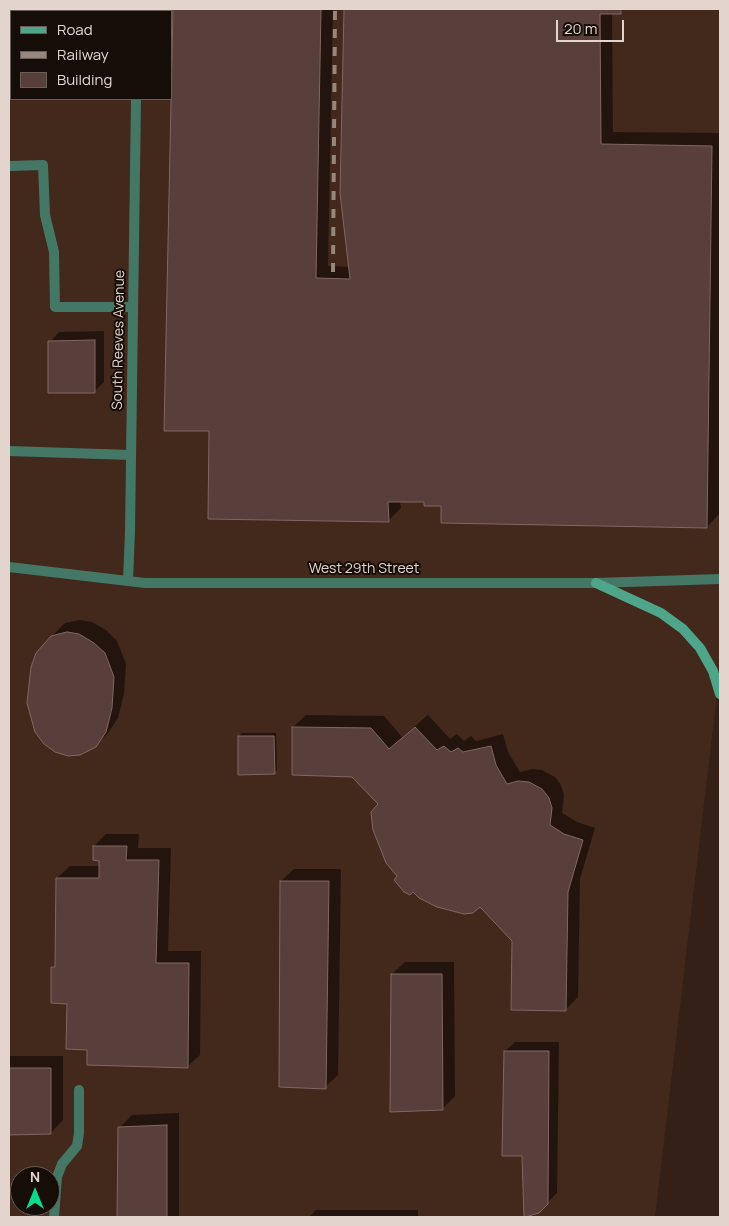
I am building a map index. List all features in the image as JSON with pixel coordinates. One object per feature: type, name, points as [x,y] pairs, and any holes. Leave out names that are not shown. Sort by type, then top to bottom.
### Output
[{"type":"main road","points":[[596,583],[661,613],[683,630],[700,648],[713,671],[720,694]]},
{"type":"street","name":"South Reeves Avenue","points":[[128,581],[136,100]]},
{"type":"street","points":[[9,166],[43,165],[45,216],[54,252],[55,307],[133,307]]},
{"type":"street","points":[[9,451],[131,455]]},
{"type":"street","name":"West 29th Street","points":[[9,567],[145,583],[596,583],[720,579]]},
{"type":"street","points":[[54,1217],[57,1177],[62,1164],[77,1146],[79,1133],[79,1090]]},
{"type":"shaded area","points":[[9,9],[720,9],[720,669],[655,1217],[9,1217]]},
{"type":"building","points":[[173,9],[321,9],[316,278],[350,279],[340,193],[344,9],[621,9],[621,14],[600,14],[601,144],[712,146],[707,528],[441,523],[441,506],[424,506],[424,502],[388,502],[389,522],[208,519],[209,431],[164,431]]},
{"type":"building","points":[[95,340],[95,393],[48,393],[48,341]]},
{"type":"building","points":[[67,632],[79,634],[94,643],[105,653],[114,677],[112,708],[106,732],[96,747],[80,755],[68,756],[55,752],[44,744],[35,732],[27,703],[31,667],[36,653],[51,636]]},
{"type":"building","points":[[292,727],[371,728],[389,749],[415,727],[437,750],[444,746],[451,752],[458,748],[463,752],[491,746],[496,765],[507,784],[518,781],[529,782],[542,789],[549,798],[552,808],[550,825],[564,834],[583,840],[568,892],[566,1011],[511,1010],[512,941],[480,907],[473,913],[464,914],[437,907],[419,898],[413,892],[410,895],[404,892],[394,880],[397,876],[386,863],[373,830],[371,812],[378,804],[352,777],[292,775]]},
{"type":"building","points":[[238,736],[274,736],[275,774],[238,775]]},
{"type":"building","points":[[93,846],[127,846],[126,860],[159,860],[156,963],[189,963],[188,1068],[87,1065],[87,1050],[66,1049],[67,1004],[51,1003],[51,967],[55,967],[56,878],[99,878],[99,861],[93,860]]},
{"type":"building","points":[[280,881],[329,881],[326,1089],[279,1087]]},
{"type":"building","points":[[391,974],[442,974],[443,1110],[390,1112]]},
{"type":"building","points":[[504,1051],[549,1051],[548,1204],[539,1213],[525,1217],[522,1156],[502,1156]]},
{"type":"building","points":[[9,1068],[51,1068],[51,1134],[9,1135]]},
{"type":"building","points":[[167,1125],[167,1217],[117,1217],[118,1127]]},
{"type":"railway","points":[[333,272],[335,9]]}]
